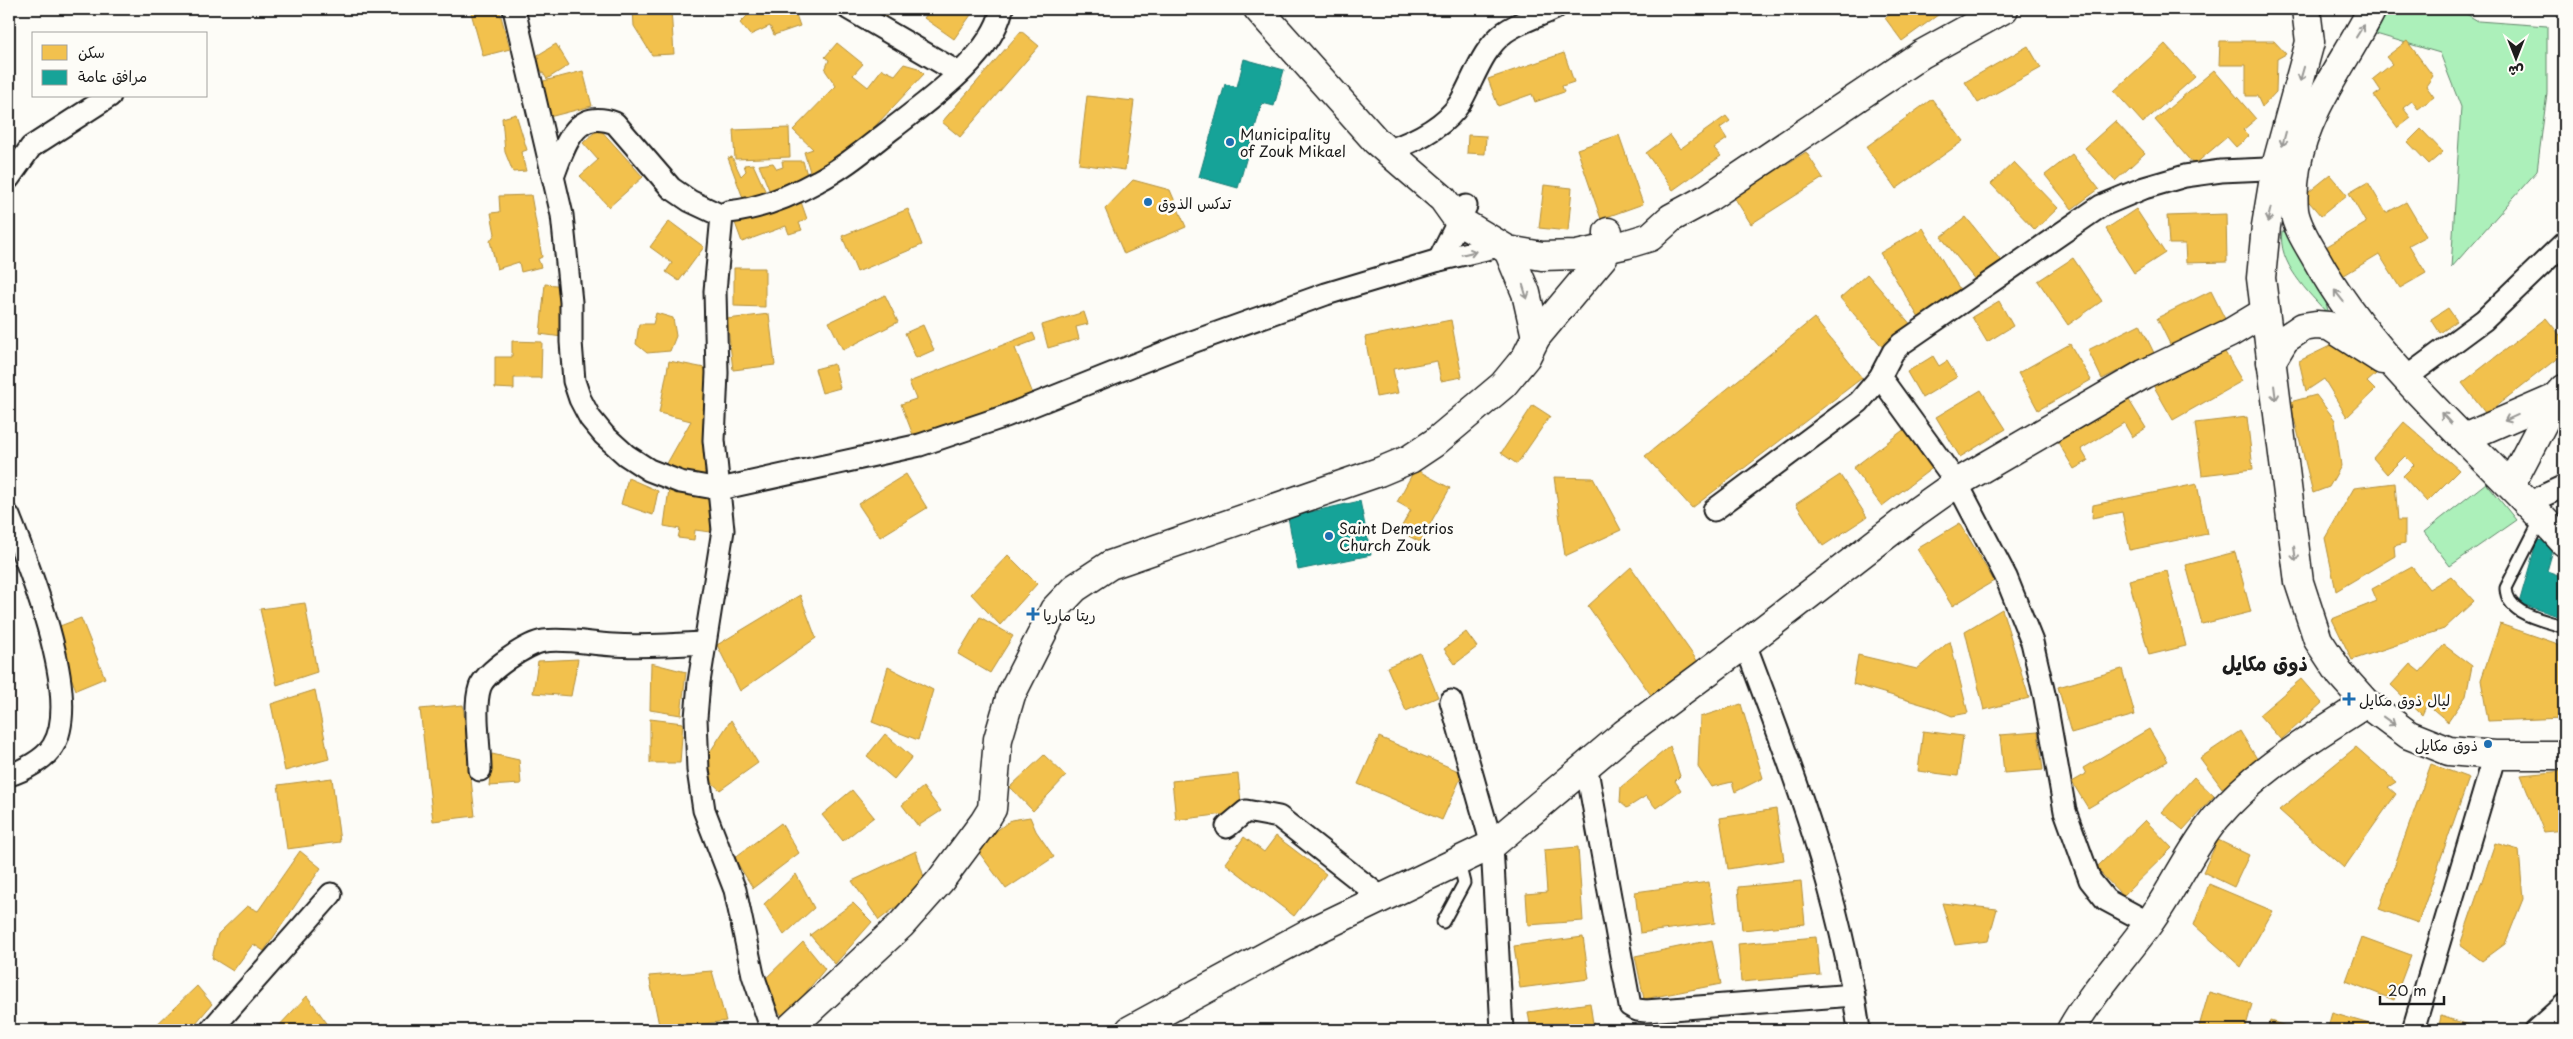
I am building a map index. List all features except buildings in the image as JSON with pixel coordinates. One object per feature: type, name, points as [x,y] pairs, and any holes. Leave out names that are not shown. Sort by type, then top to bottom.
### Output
[{"type":"main road","points":[[788,1030],[901,925],[940,881],[984,822],[992,809],[998,739],[1011,695],[1054,610],[1075,588],[1110,565],[1379,472],[1410,459],[1468,417],[1503,385],[1531,347],[1526,293],[1503,248],[1387,151],[1258,9]]},
{"type":"main road","points":[[1456,208],[1509,231],[1544,238],[1650,237],[1671,218],[1708,198],[1922,54],[2004,9]]},
{"type":"main road","points":[[2306,9],[2309,46],[2286,167],[2266,226],[2262,278],[2299,582],[2318,640],[2342,675],[2366,703],[2408,735],[2449,751],[2495,755],[2564,754]]},
{"type":"main road","points":[[2372,9],[2341,61],[2286,167],[2294,210],[2306,242],[2330,285],[2404,375],[2527,501],[2564,542]]},
{"type":"main road","points":[[2309,46],[2341,61]]},
{"type":"main road","points":[[1503,248],[1542,256],[1577,255],[1618,237]]},
{"type":"main road","points":[[1531,347],[1544,346],[1619,261],[1618,237]]},
{"type":"main road","points":[[1130,1030],[1307,934],[1459,863],[1492,845],[1624,734],[1745,644],[1916,512],[1957,483],[2144,374],[2230,333],[2265,312]]},
{"type":"main road","points":[[2271,362],[2285,339],[2303,327],[2329,326],[2404,375]]},
{"type":"main road","points":[[2464,438],[2560,393]]},
{"type":"main road","points":[[2527,501],[2560,393]]},
{"type":"main road","points":[[2071,1030],[2083,1008],[2149,923],[2203,836],[2229,803],[2276,762],[2366,703]]},
{"type":"street","points":[[514,9],[562,215],[571,302],[571,342],[574,381],[580,399],[590,418],[604,435],[626,455],[649,470],[680,482],[720,489],[920,445],[1006,416],[1181,346],[1326,294],[1439,260],[1503,248]]},
{"type":"street","points":[[849,9],[959,73]]},
{"type":"street","points":[[722,216],[728,212],[780,198],[817,182],[848,164],[959,73],[984,46],[1002,9]]},
{"type":"street","points":[[1387,151],[1416,141],[1439,124],[1459,105],[1488,49],[1506,32],[1554,9]]},
{"type":"street","points":[[9,178],[31,147],[107,98]]},
{"type":"street","points":[[553,177],[564,148],[580,125],[595,118],[606,120],[615,123],[671,188],[690,201],[722,216]]},
{"type":"street","points":[[1714,510],[1859,402],[1880,377],[1893,352],[1900,344],[2101,206],[2144,188],[2185,176],[2286,167]]},
{"type":"street","points":[[1439,260],[1456,208]]},
{"type":"street","points":[[722,216],[715,291],[717,373],[714,440],[723,530],[704,643],[696,718],[701,793],[709,824],[736,890],[753,975],[772,1030]]},
{"type":"street","points":[[2404,375],[2484,320],[2564,243]]},
{"type":"street","points":[[1880,377],[1957,483],[2006,577],[2032,642],[2045,698],[2065,811],[2090,880],[2106,900],[2149,923]]},
{"type":"street","points":[[2527,501],[2564,486]]},
{"type":"street","points":[[9,516],[32,576],[46,622],[60,682],[61,710],[53,745],[39,760],[9,775]]},
{"type":"street","points":[[480,770],[478,703],[480,686],[489,674],[524,649],[542,641],[561,640],[646,646],[704,643]]},
{"type":"street","points":[[1745,644],[1788,757],[1823,862],[1854,995],[1859,1030]]},
{"type":"street","points":[[1451,700],[1492,845],[1502,1030]]},
{"type":"street","points":[[2413,1030],[2495,755]]},
{"type":"street","points":[[1586,765],[1630,1006],[1637,1010],[1646,1011],[1854,995]]},
{"type":"street","points":[[1227,827],[1246,811],[1279,817],[1382,898]]},
{"type":"street","points":[[211,1030],[331,894]]},
{"type":"street","points":[[2536,1030],[2564,1005]]},
{"type":"lane","points":[[2527,501],[2506,588],[2506,597],[2513,607],[2564,627]]},
{"type":"lane","points":[[1443,922],[1464,883],[1459,863]]},
{"type":"green space","points":[[2388,9],[2458,9],[2478,21],[2547,26],[2547,93],[2537,171],[2451,268],[2461,107],[2440,53],[2376,34]]},
{"type":"green space","points":[[2282,231],[2297,236],[2318,270],[2329,315],[2304,287],[2289,266],[2284,254]]},
{"type":"green space","points":[[2486,483],[2516,520],[2450,566],[2424,532]]},
{"type":"place","name":"Municipality of Zouk Mikael","points":[[1230,142]]},
{"type":"place","name":"تدكس الذوق","points":[[1148,202]]},
{"type":"place","name":"Saint Demetrios Church Zouk","points":[[1329,536]]},
{"type":"place","name":"ريتا ماريا","points":[[1033,614]]},
{"type":"place","name":"ليال ذوق مكايل","points":[[2349,699]]},
{"type":"place","name":"ذوق مكايل","points":[[2488,744]]},
{"type":"district","name":"ذوق مكايل","points":[[2265,663]]}]
